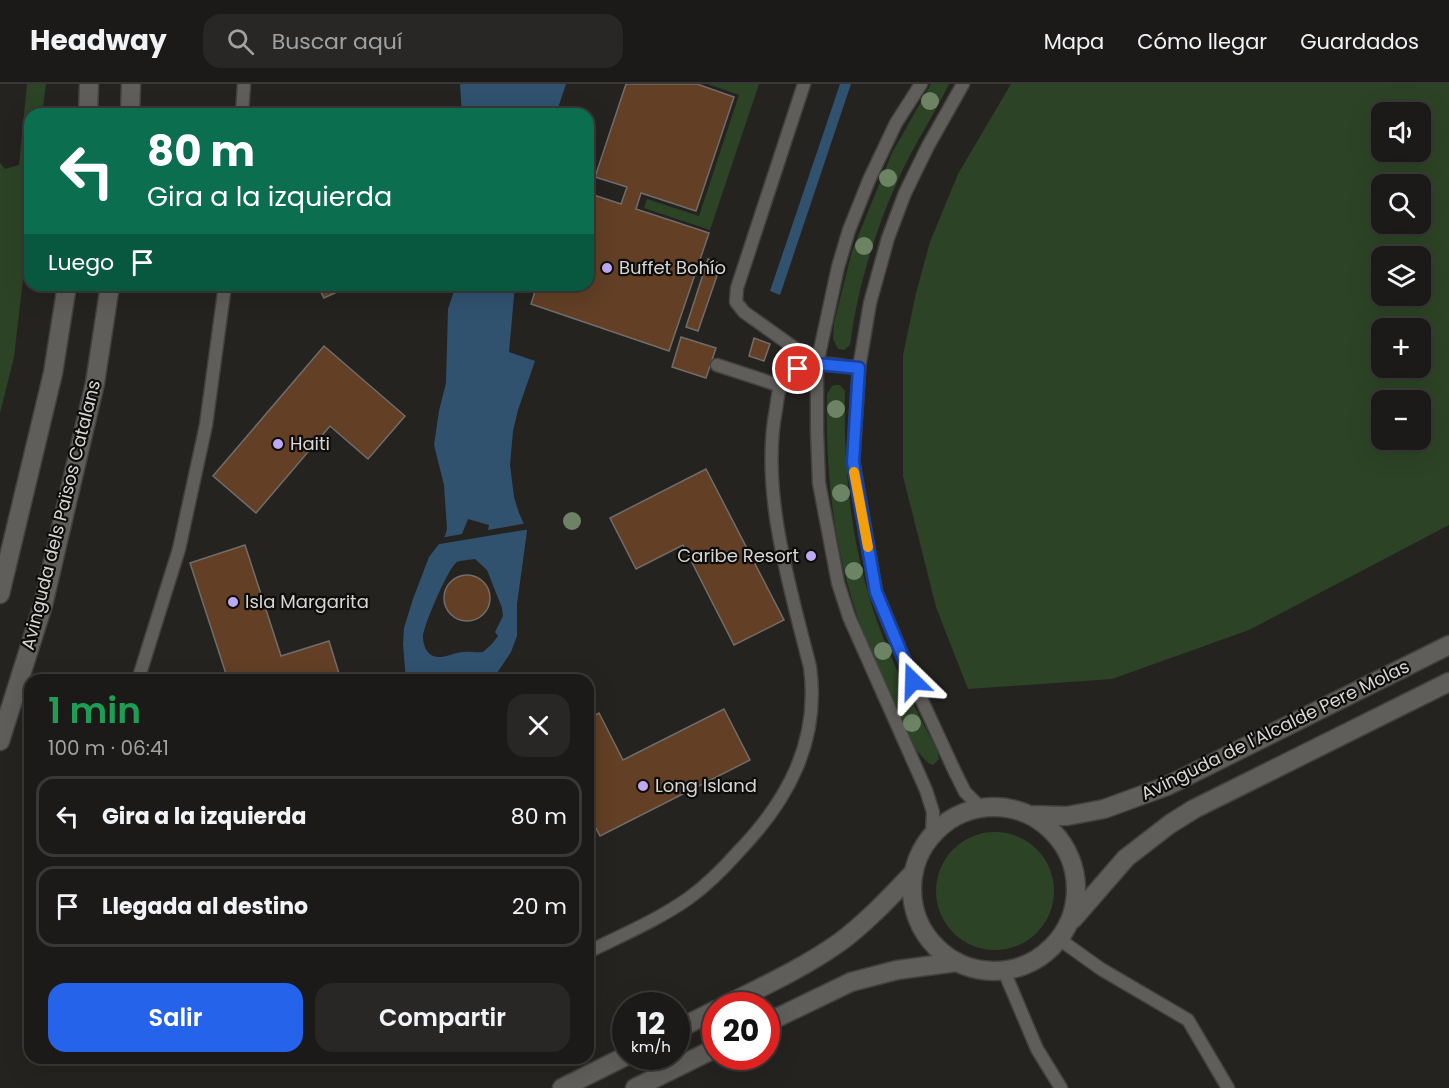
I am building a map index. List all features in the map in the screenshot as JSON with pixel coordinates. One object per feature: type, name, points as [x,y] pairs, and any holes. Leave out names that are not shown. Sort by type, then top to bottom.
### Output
[{"type":"street","points":[[88,108],[89,84]]},
{"type":"street","points":[[130,108],[131,84]]},
{"type":"street","points":[[0,594],[53,373],[66,291]]},
{"type":"street","name":"Avinguda dels Països Catalans","points":[[0,741],[44,605],[95,383],[109,291]]},
{"type":"street","name":"Avinguda de l'Alcalde Pere Molas","points":[[1028,815],[1067,816],[1104,809],[1167,786],[1449,645]]},
{"type":"street","name":"Avinguda de l'Alcalde Pere Molas","points":[[1064,932],[1106,878],[1126,858],[1178,819],[1449,682]]},
{"type":"street","points":[[1006,808],[1028,815],[1047,827],[1061,843],[1071,862],[1075,883],[1074,904],[1064,932],[1048,951],[1035,960],[1004,971],[988,971],[957,962],[944,954],[932,944],[917,917],[913,903],[914,872],[920,853],[932,835],[954,818],[982,809],[1006,808]]},
{"type":"street","points":[[752,992],[838,944],[886,902],[914,872]]},
{"type":"street","points":[[780,1016],[842,987],[876,975],[957,962]]},
{"type":"street","points":[[635,1088],[702,1055]]},
{"type":"street","points":[[562,1088],[612,1063]]},
{"type":"lane","points":[[242,108],[244,84]]},
{"type":"lane","points":[[804,84],[737,288],[736,302],[744,312],[817,364]]},
{"type":"lane","points":[[921,84],[896,123],[849,230],[838,267],[817,364],[819,483],[838,583],[849,617],[926,790],[933,812],[932,835]]},
{"type":"lane","points":[[963,84],[905,193],[888,238],[870,303],[859,368],[853,462],[876,592],[913,681],[955,772],[965,792],[982,809]]},
{"type":"lane","points":[[140,674],[180,549],[206,425],[224,291]]},
{"type":"lane","points":[[717,364],[781,386]]},
{"type":"lane","points":[[594,949],[689,898],[727,865],[756,832],[786,791],[804,750],[812,718],[813,690],[810,667],[777,525],[773,495],[771,440],[781,386],[798,369],[817,364],[859,368]]},
{"type":"lane","points":[[1064,932],[1101,969],[1188,1020],[1228,1088]]},
{"type":"lane","points":[[1004,971],[1037,1049],[1061,1088]]},
{"type":"green space","points":[[27,84],[46,84],[43,108],[25,108]]},
{"type":"green space","points":[[708,84],[759,84],[710,230],[644,208],[647,199],[699,216],[739,95]]},
{"type":"green space","points":[[931,84],[949,84],[908,158],[894,190],[863,277],[850,345],[844,350],[838,349],[833,339],[834,323],[852,251],[892,153]]},
{"type":"green space","points":[[1011,84],[1449,84],[1449,525],[1249,630],[1112,679],[968,689],[936,607],[903,476],[903,355],[930,242],[958,174]]},
{"type":"green space","points":[[24,114],[24,271],[14,357],[0,413],[0,163],[5,169],[19,165]]},
{"type":"green space","points":[[835,385],[840,385],[845,391],[850,507],[868,593],[890,654],[937,750],[939,759],[933,765],[917,751],[881,676],[852,601],[844,572],[833,513],[828,454],[827,394]]},
{"type":"green space","points":[[995,832],[1017,837],[1037,849],[1049,869],[1054,891],[1049,913],[1037,933],[1017,945],[995,950],[973,945],[953,933],[941,913],[936,891],[941,869],[953,849],[973,837]]},
{"type":"water","points":[[460,84],[566,84],[558,108],[462,108]]},
{"type":"water","points":[[840,84],[851,84],[780,295],[770,291]]},
{"type":"water","points":[[454,291],[514,291],[509,352],[535,361],[518,410],[513,431],[510,465],[514,497],[527,531],[517,604],[517,636],[511,652],[496,674],[406,674],[404,628],[429,557],[445,536],[447,529],[444,485],[434,445],[446,383],[448,309]],"holes":[[[475,559],[487,570],[503,616],[495,632],[498,636],[483,652],[460,652],[437,657],[427,651],[423,637],[427,622],[448,574],[457,562]]]},
{"type":"pier","points":[[468,519],[489,525],[488,530],[528,523],[530,529],[434,545],[440,538],[462,534]]},
{"type":"building","points":[[626,84],[697,84],[734,97],[696,211],[641,193],[636,209],[709,233],[669,351],[531,304],[535,291],[594,291],[594,195],[621,204],[627,187],[595,177]]},
{"type":"building","points":[[708,259],[721,264],[698,331],[686,327]]},
{"type":"building","points":[[320,291],[339,291],[324,298]]},
{"type":"building","points":[[681,337],[716,348],[706,378],[672,367]]},
{"type":"building","points":[[754,338],[770,344],[764,361],[749,356]]},
{"type":"building","name":"Haiti","points":[[324,346],[405,416],[368,459],[330,426],[256,513],[213,476]]},
{"type":"building","points":[[706,469],[784,620],[734,645],[683,545],[636,569],[610,518]]},
{"type":"building","name":"Isla Margarita","points":[[245,545],[281,656],[329,641],[339,674],[226,674],[190,563]]},
{"type":"building","points":[[467,575],[483,582],[490,598],[483,614],[467,621],[451,614],[444,598],[451,582]]},
{"type":"building","name":"Long Island","points":[[724,709],[750,760],[600,836],[594,824],[594,716],[599,713],[623,760]]},
{"type":"slow traffic","points":[[854,472],[868,547]]},
{"type":"place","name":"Buffet Bohío","points":[[607,268]]},
{"type":"place","name":"Haiti","points":[[278,444]]},
{"type":"place","name":"Caribe Resort","points":[[811,556]]},
{"type":"place","name":"Isla Margarita","points":[[233,602]]},
{"type":"place","name":"Long Island","points":[[643,786]]},
{"type":"route","points":[[798,369],[817,364],[859,368],[853,462],[876,592],[913,681]]}]
